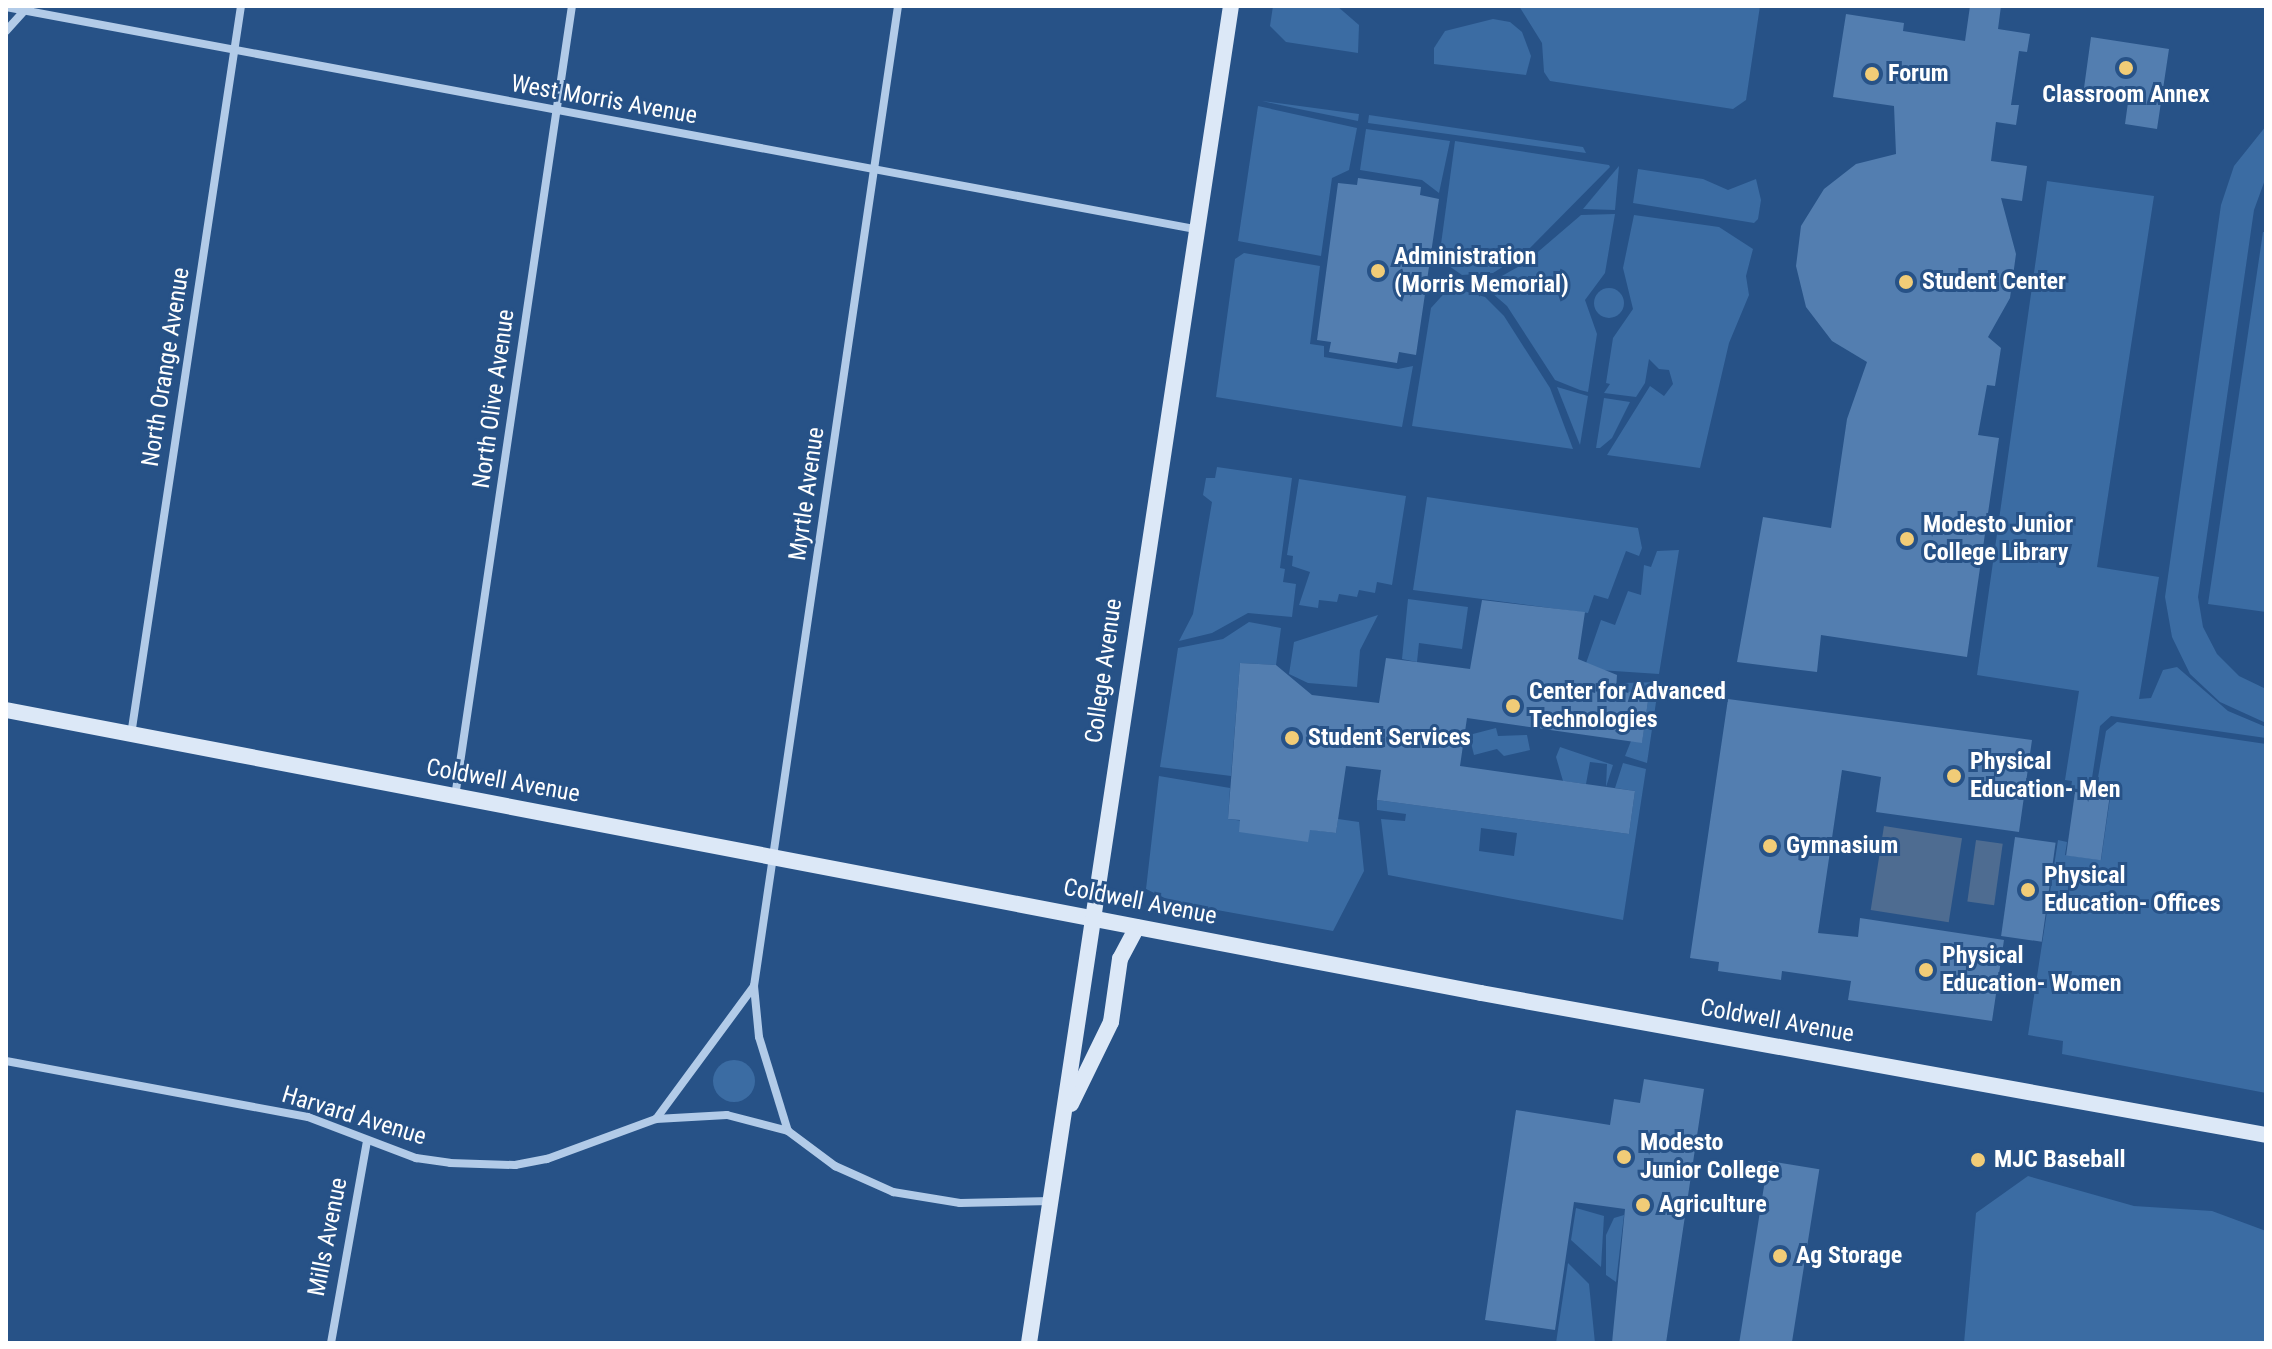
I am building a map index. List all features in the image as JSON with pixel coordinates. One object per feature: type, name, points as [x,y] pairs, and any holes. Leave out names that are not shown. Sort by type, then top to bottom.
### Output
[{"type":"street","name":"North Orange Avenue","points":[[131,735],[241,6]]},
{"type":"street","name":"North Olive Avenue","points":[[455,797],[572,6]]},
{"type":"street","name":"Myrtle Avenue","points":[[788,1131],[763,1052],[754,986],[776,859],[898,6]]},
{"type":"street","name":"College Avenue","points":[[1029,1343],[1231,6]]},
{"type":"street","name":"West Morris Avenue","points":[[6,7],[28,8],[556,112],[1195,229]]},
{"type":"street","points":[[6,31],[28,8]]},
{"type":"street","name":"Coldwell Avenue","points":[[6,710],[1093,919],[2266,1135]]},
{"type":"street","points":[[1066,1112],[1111,1022],[1120,959],[1137,927]]},
{"type":"street","name":"Myrtle Avenue","points":[[656,1119],[754,986]]},
{"type":"street","name":"Harvard Avenue","points":[[6,1061],[308,1117],[416,1158],[515,1165],[547,1159],[656,1119],[727,1115],[788,1131],[835,1166],[893,1192],[960,1203],[1051,1201]]},
{"type":"street","name":"Mills Avenue","points":[[331,1343],[367,1140]]},
{"type":"shaded area","points":[[1273,6],[1337,6],[1359,25],[1358,53],[1286,42],[1270,26]]},
{"type":"shaded area","points":[[1519,6],[1760,6],[1746,100],[1733,109],[1550,81],[1544,72],[1542,43]]},
{"type":"shaded area","points":[[1493,19],[1510,22],[1522,32],[1531,56],[1526,75],[1434,64],[1434,48],[1445,31]]},
{"type":"shaded area","points":[[1262,101],[1359,114],[1358,121],[1299,109]]},
{"type":"shaded area","points":[[1258,106],[1357,128],[1349,170],[1332,178],[1321,256],[1238,241]]},
{"type":"shaded area","points":[[1369,115],[1583,147],[1586,153],[1368,123]]},
{"type":"shaded area","points":[[2266,126],[2266,177],[2254,210],[2198,597],[2203,627],[2217,654],[2239,676],[2266,689],[2266,723],[2220,702],[2190,674],[2172,637],[2165,597],[2221,205],[2234,166]]},
{"type":"shaded area","points":[[1366,129],[1450,141],[1439,193],[1422,180],[1360,170]]},
{"type":"shaded area","points":[[1455,141],[1610,167],[1526,252],[1493,273],[1462,275],[1439,259]]},
{"type":"shaded area","points":[[1619,166],[1615,210],[1583,209],[1593,197]]},
{"type":"shaded area","points":[[1638,169],[1703,179],[1728,190],[1756,179],[1761,200],[1758,219],[1754,223],[1633,203]]},
{"type":"shaded area","points":[[2047,181],[2154,196],[2097,567],[2159,577],[2139,699],[2151,698],[2163,670],[2177,667],[2228,711],[2266,727],[2266,738],[2111,716],[2100,726],[2090,791],[2071,788],[2072,781],[2065,780],[2079,691],[1977,675]]},
{"type":"shaded area","points":[[1615,214],[1605,273],[1585,300],[1597,334],[1588,392],[1555,380],[1507,306],[1484,286],[1525,263],[1581,215]]},
{"type":"shaded area","points":[[1634,215],[1719,227],[1753,249],[1746,276],[1749,295],[1729,343],[1700,468],[1607,455],[1650,386],[1664,396],[1673,384],[1669,370],[1659,369],[1649,359],[1645,383],[1636,397],[1604,393],[1610,384],[1606,383],[1613,338],[1633,309],[1623,268]]},
{"type":"shaded area","points":[[2263,232],[2266,232],[2266,612],[2208,604]]},
{"type":"shaded area","points":[[1244,253],[1320,266],[1310,344],[1324,346],[1324,357],[1398,369],[1413,366],[1402,427],[1216,397],[1235,259]]},
{"type":"shaded area","points":[[1450,287],[1485,297],[1504,316],[1550,388],[1573,449],[1412,426],[1431,308]]},
{"type":"shaded area","points":[[1609,288],[1620,292],[1624,303],[1620,314],[1609,318],[1598,314],[1594,303],[1598,292]]},
{"type":"shaded area","points":[[1557,387],[1588,396],[1580,445]]},
{"type":"shaded area","points":[[1604,398],[1630,402],[1612,438],[1596,448]]},
{"type":"shaded area","points":[[1217,467],[1292,478],[1280,568],[1285,569],[1283,582],[1296,584],[1292,617],[1248,613],[1212,633],[1179,641],[1193,614],[1212,502],[1203,495],[1206,478],[1215,478]]},
{"type":"shaded area","points":[[1299,479],[1406,496],[1392,585],[1377,582],[1375,593],[1359,590],[1357,597],[1339,594],[1337,602],[1319,600],[1318,608],[1299,605],[1310,572],[1292,566],[1293,556],[1287,555]]},
{"type":"shaded area","points":[[1427,497],[1638,528],[1642,548],[1639,556],[1626,551],[1608,599],[1594,595],[1588,613],[1413,590]]},
{"type":"shaded area","points":[[1679,550],[1659,674],[1584,669],[1601,620],[1615,625],[1628,591],[1641,595],[1644,565],[1651,567],[1657,551]]},
{"type":"shaded area","points":[[1408,599],[1468,607],[1462,649],[1419,643],[1417,662],[1402,659]]},
{"type":"shaded area","points":[[1378,615],[1360,650],[1357,687],[1308,683],[1289,674],[1294,642]]},
{"type":"shaded area","points":[[1249,622],[1281,628],[1276,665],[1240,663],[1231,776],[1160,767],[1178,648],[1223,639]]},
{"type":"shaded area","points":[[1659,682],[1647,763],[1625,756],[1631,741],[1642,742],[1649,694],[1623,691],[1623,683]]},
{"type":"shaded area","points":[[2117,722],[2266,744],[2266,1093],[2062,1054],[2063,1041],[2028,1035],[2058,840],[2067,842],[2065,855],[2101,860],[2110,798],[2095,795],[2106,731]]},
{"type":"shaded area","points":[[1496,728],[1498,736],[1527,735],[1530,750],[1504,756],[1497,749],[1474,755],[1469,735]]},
{"type":"shaded area","points":[[1560,747],[1613,765],[1606,787],[1607,764],[1590,762],[1586,784],[1563,781],[1556,757]]},
{"type":"shaded area","points":[[1623,763],[1646,769],[1623,920],[1388,875],[1381,819],[1405,821],[1406,814],[1377,810],[1377,800],[1629,834],[1635,791],[1615,788]],"holes":[[[1481,828],[1517,833],[1514,856],[1479,851]]]},
{"type":"shaded area","points":[[1159,776],[1230,788],[1228,819],[1336,833],[1338,819],[1359,822],[1364,871],[1333,931],[1173,902],[1146,889]]},
{"type":"shaded area","points":[[1884,826],[1962,838],[1949,922],[1871,910]]},
{"type":"shaded area","points":[[1976,840],[2003,844],[1994,905],[1967,901]]},
{"type":"shaded area","points":[[734,1060],[749,1066],[755,1081],[749,1096],[734,1102],[719,1096],[713,1081],[719,1066]]},
{"type":"shaded area","points":[[2028,1176],[2134,1206],[2212,1211],[2266,1231],[2266,1343],[1964,1343],[1976,1213]]},
{"type":"shaded area","points":[[1576,1208],[1604,1216],[1601,1267],[1571,1240]]},
{"type":"shaded area","points":[[1624,1215],[1616,1282],[1606,1275],[1606,1235],[1614,1218]]},
{"type":"shaded area","points":[[1568,1263],[1589,1284],[1595,1343],[1556,1343]]},
{"type":"building","points":[[1970,6],[2001,6],[1998,29],[2030,34],[2027,52],[2019,51],[2011,105],[2019,105],[2016,125],[1996,122],[1991,161],[2027,166],[2022,201],[2001,198],[2016,254],[2010,298],[1988,337],[2001,348],[1995,386],[1987,385],[1978,435],[1999,438],[1967,657],[1821,635],[1817,672],[1737,662],[1763,517],[1831,528],[1847,419],[1867,362],[1832,341],[1806,307],[1796,266],[1801,226],[1824,189],[1856,164],[1896,154],[1894,106],[1833,97],[1846,14],[1904,23],[1903,31],[1965,41]]},
{"type":"building","name":"Classroom Annex","points":[[2091,37],[2169,49],[2157,129],[2125,124],[2129,95],[2084,88]]},
{"type":"building","name":"Administration (Morris Memorial)","points":[[1358,178],[1421,187],[1420,195],[1439,199],[1416,355],[1399,352],[1397,363],[1329,352],[1331,342],[1317,340],[1338,183],[1357,185]]},
{"type":"building","name":"Center for Advanced Technologies","points":[[1482,600],[1585,612],[1578,659],[1617,675],[1616,690],[1649,694],[1642,743],[1467,718],[1460,766],[1635,791],[1629,834],[1377,800],[1381,770],[1346,766],[1336,833],[1310,830],[1308,842],[1239,832],[1240,820],[1228,819],[1240,663],[1276,665],[1312,695],[1379,703],[1386,658],[1470,669]]},
{"type":"building","points":[[1728,699],[2032,740],[2019,832],[1876,812],[1881,777],[1842,770],[1818,933],[1858,937],[1860,918],[2004,940],[1992,1021],[1848,1000],[1851,981],[1782,971],[1781,980],[1718,971],[1719,962],[1690,958]]},
{"type":"building","points":[[2075,792],[2110,797],[2101,860],[2066,855]]},
{"type":"building","name":"Physical Education- Offices","points":[[2015,837],[2056,843],[2042,942],[2001,936]]},
{"type":"building","name":"Agriculture","points":[[1644,1079],[1704,1089],[1666,1343],[1612,1343],[1625,1209],[1574,1202],[1555,1330],[1485,1320],[1516,1110],[1610,1125],[1614,1099],[1640,1103]]},
{"type":"building","name":"Ag Storage","points":[[1768,1161],[1819,1169],[1792,1343],[1739,1343]]},
{"type":"place","name":"Classroom Annex","points":[[2126,68]]},
{"type":"place","name":"Forum","points":[[1872,74]]},
{"type":"place","name":"Administration (Morris Memorial)","points":[[1378,271]]},
{"type":"place","name":"Student Center","points":[[1906,282]]},
{"type":"place","name":"Modesto Junior College Library","points":[[1907,539]]},
{"type":"place","name":"Center for Advanced Technologies","points":[[1513,706]]},
{"type":"place","name":"Student Services","points":[[1292,738]]},
{"type":"place","name":"Physical Education- Men","points":[[1954,776]]},
{"type":"place","name":"Gymnasium","points":[[1770,846]]},
{"type":"place","name":"Physical Education- Offices","points":[[2028,890]]},
{"type":"place","name":"Physical Education- Women","points":[[1926,970]]},
{"type":"place","name":"Modesto Junior College","points":[[1624,1157]]},
{"type":"place","name":"MJC Baseball","points":[[1978,1160]]},
{"type":"place","name":"Agriculture","points":[[1643,1205]]},
{"type":"place","name":"Ag Storage","points":[[1780,1256]]}]
